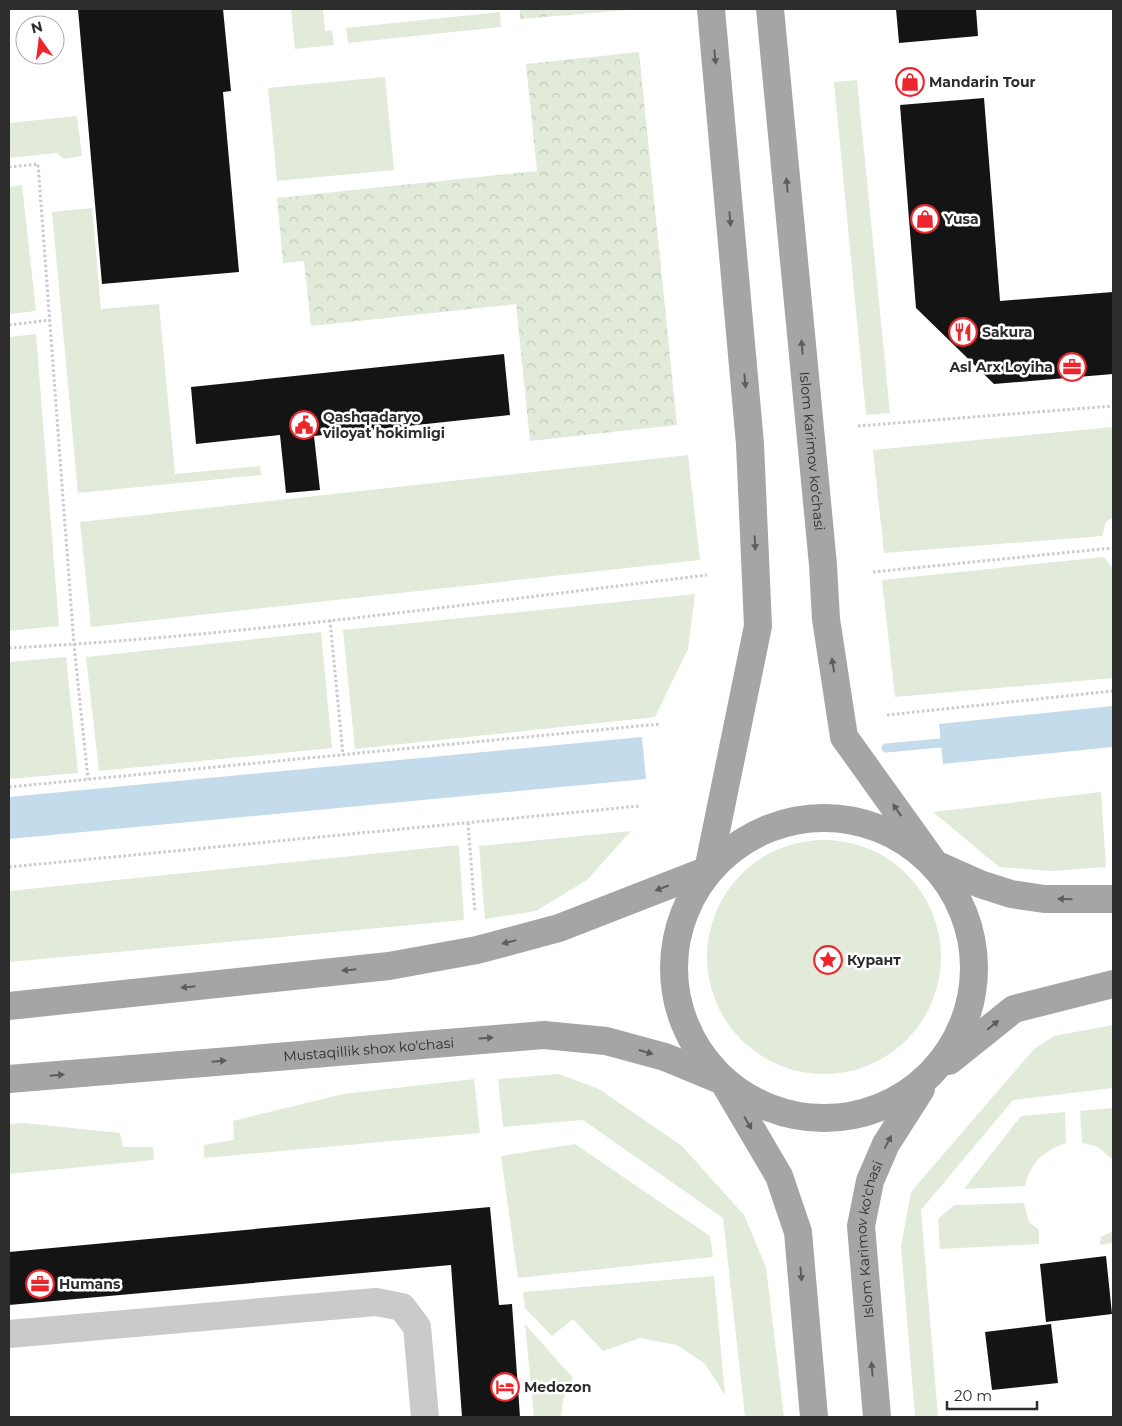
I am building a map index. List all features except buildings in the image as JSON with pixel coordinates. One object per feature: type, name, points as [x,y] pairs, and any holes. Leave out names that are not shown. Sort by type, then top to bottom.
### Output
[{"type":"main road","points":[[711,9],[750,444],[758,626],[708,870],[684,910],[672,956],[676,1002],[693,1045],[723,1081],[770,1159],[793,1213],[798,1232],[814,1417]]},
{"type":"main road","name":"Islom Karimov ko‘chasi","points":[[770,9],[823,565],[826,618],[844,737],[935,864],[961,904],[975,949],[973,996],[957,1040],[905,1112],[870,1182],[861,1226],[876,1417]]},
{"type":"main road","points":[[9,1006],[389,966],[477,950],[560,928],[708,870],[747,838],[794,820],[846,818],[894,834],[935,864],[980,884],[1011,894],[1044,899],[1113,899]]},
{"type":"main road","points":[[723,1081],[761,1106],[804,1118],[849,1117],[891,1103],[928,1078],[1014,1009],[1113,984]]},
{"type":"main road","name":"Mustaqillik shox ko'chasi","points":[[9,1079],[544,1035],[606,1041],[665,1057],[723,1081]]},
{"type":"lane","points":[[9,1334],[376,1302],[402,1307],[417,1327],[425,1417]]},
{"type":"path","points":[[9,167],[38,164],[74,645],[88,780]]},
{"type":"path","points":[[9,325],[51,320]]},
{"type":"path","points":[[858,426],[1113,406]]},
{"type":"path","points":[[873,572],[1113,548]]},
{"type":"path","points":[[9,648],[74,645],[330,620],[707,575]]},
{"type":"path","points":[[330,620],[343,755]]},
{"type":"path","points":[[887,715],[1113,691]]},
{"type":"path","points":[[9,787],[660,724]]},
{"type":"path","points":[[9,867],[640,806]]},
{"type":"path","points":[[468,823],[475,912]]},
{"type":"green space","points":[[291,9],[323,9],[325,31],[332,30],[334,45],[295,49]]},
{"type":"green space","points":[[520,9],[629,9],[629,10],[520,19]]},
{"type":"green space","points":[[500,12],[501,27],[348,43],[346,28]]},
{"type":"green space","points":[[639,52],[677,425],[530,441],[516,304],[311,326],[304,261],[283,263],[277,198],[537,171],[526,64]]},
{"type":"green space","points":[[385,77],[394,170],[277,181],[268,88]]},
{"type":"green space","points":[[857,80],[890,413],[866,415],[834,82]]},
{"type":"green space","points":[[77,116],[82,156],[64,159],[57,153],[9,158],[9,123]]},
{"type":"green space","points":[[22,185],[36,311],[9,314],[9,187]]},
{"type":"green space","points":[[92,208],[101,309],[159,304],[175,474],[260,466],[261,475],[78,493],[52,212]]},
{"type":"green space","points":[[36,334],[59,626],[9,631],[9,337]]},
{"type":"green space","points":[[1113,427],[1113,517],[1106,522],[1102,536],[884,553],[873,450]]},
{"type":"green space","points":[[688,455],[700,560],[91,627],[80,522]]},
{"type":"green space","points":[[1104,557],[1113,569],[1113,678],[895,697],[882,580]]},
{"type":"green space","points":[[695,594],[688,649],[655,717],[355,749],[343,630]]},
{"type":"green space","points":[[321,632],[332,748],[99,771],[86,657]]},
{"type":"green space","points":[[66,657],[78,773],[9,779],[9,662]]},
{"type":"green space","points":[[1101,792],[1106,867],[1052,871],[999,867],[933,812]]},
{"type":"green space","points":[[631,831],[587,880],[536,911],[485,919],[479,846]]},
{"type":"green space","points":[[824,840],[847,842],[869,849],[889,860],[907,874],[921,892],[932,912],[939,934],[941,957],[939,980],[932,1002],[921,1022],[907,1040],[889,1054],[869,1065],[847,1072],[824,1074],[801,1072],[779,1065],[759,1054],[741,1040],[727,1022],[716,1002],[709,980],[707,957],[709,934],[716,912],[727,892],[741,874],[759,860],[779,849],[801,842]]},
{"type":"green space","points":[[459,845],[464,920],[9,962],[9,891]]},
{"type":"green space","points":[[1113,1025],[1113,1088],[1013,1100],[921,1210],[938,1417],[915,1417],[901,1246],[911,1192],[1034,1049],[1054,1036]]},
{"type":"green space","points":[[559,1074],[599,1089],[682,1146],[744,1215],[766,1267],[784,1417],[745,1417],[723,1218],[583,1120],[503,1127],[498,1079]]},
{"type":"green space","points":[[474,1079],[480,1133],[204,1158],[204,1145],[234,1140],[233,1121],[343,1094]]},
{"type":"green space","points":[[1113,1108],[1113,1160],[1098,1147],[1082,1143],[1080,1111]]},
{"type":"green space","points":[[1065,1112],[1066,1143],[1044,1154],[1034,1164],[1025,1186],[964,1189],[1021,1116]]},
{"type":"green space","points":[[24,1123],[120,1133],[123,1147],[153,1147],[154,1160],[9,1174],[9,1124]]},
{"type":"green space","points":[[575,1144],[710,1236],[713,1257],[518,1278],[501,1156]]},
{"type":"green space","points":[[1024,1203],[1029,1222],[1039,1230],[1039,1244],[940,1249],[938,1219],[954,1205]]},
{"type":"green space","points":[[1113,1231],[1113,1243],[1100,1245],[1101,1237]]},
{"type":"green space","points":[[714,1276],[725,1395],[705,1364],[677,1345],[640,1338],[603,1351],[573,1319],[552,1336],[525,1308],[523,1292]]},
{"type":"green space","points":[[525,1324],[573,1378],[563,1399],[561,1417],[534,1417]]},
{"type":"water","points":[[1113,706],[1113,747],[943,764],[939,724]]},
{"type":"water","points":[[642,737],[646,779],[9,839],[9,797]]},
{"type":"waterway","points":[[886,748],[951,742]]},
{"type":"place","name":"Mandarin Tour","points":[[910,82]]},
{"type":"place","name":"Yusa","points":[[925,219]]},
{"type":"place","name":"Sakura","points":[[963,332]]},
{"type":"place","name":"Asl Arx Loyiha","points":[[1072,367]]},
{"type":"place","name":"Qashqadaryo viloyat hokimligi","points":[[304,425]]},
{"type":"place","name":"Курант","points":[[828,960]]},
{"type":"place","name":"Humans","points":[[40,1284]]},
{"type":"place","name":"Medozon","points":[[505,1387]]}]
